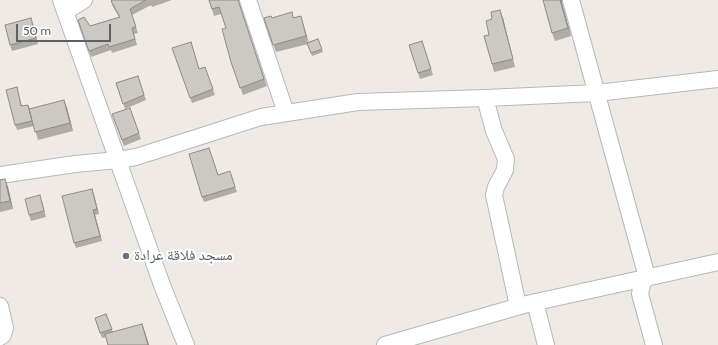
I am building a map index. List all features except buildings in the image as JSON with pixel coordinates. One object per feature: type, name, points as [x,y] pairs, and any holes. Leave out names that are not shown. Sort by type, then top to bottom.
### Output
[{"type":"street","points":[[84,0],[63,6],[162,285],[186,345]]},
{"type":"street","points":[[248,0],[286,112]]},
{"type":"street","points":[[572,0],[647,277]]},
{"type":"street","points":[[0,175],[75,164],[118,160],[136,156],[261,116],[358,102],[597,93],[718,80]]},
{"type":"street","points":[[485,98],[494,130],[506,159],[505,170],[496,187],[494,195],[518,306]]},
{"type":"street","points":[[385,345],[424,340],[518,306],[718,262]]},
{"type":"street","points":[[647,277],[642,284],[640,294],[654,345]]},
{"type":"street","points":[[535,302],[546,345]]},
{"type":"street","points":[[0,306],[5,328],[0,337]]},
{"type":"place","name":"مسجد فلاقة عرادة","points":[[126,256]]}]
